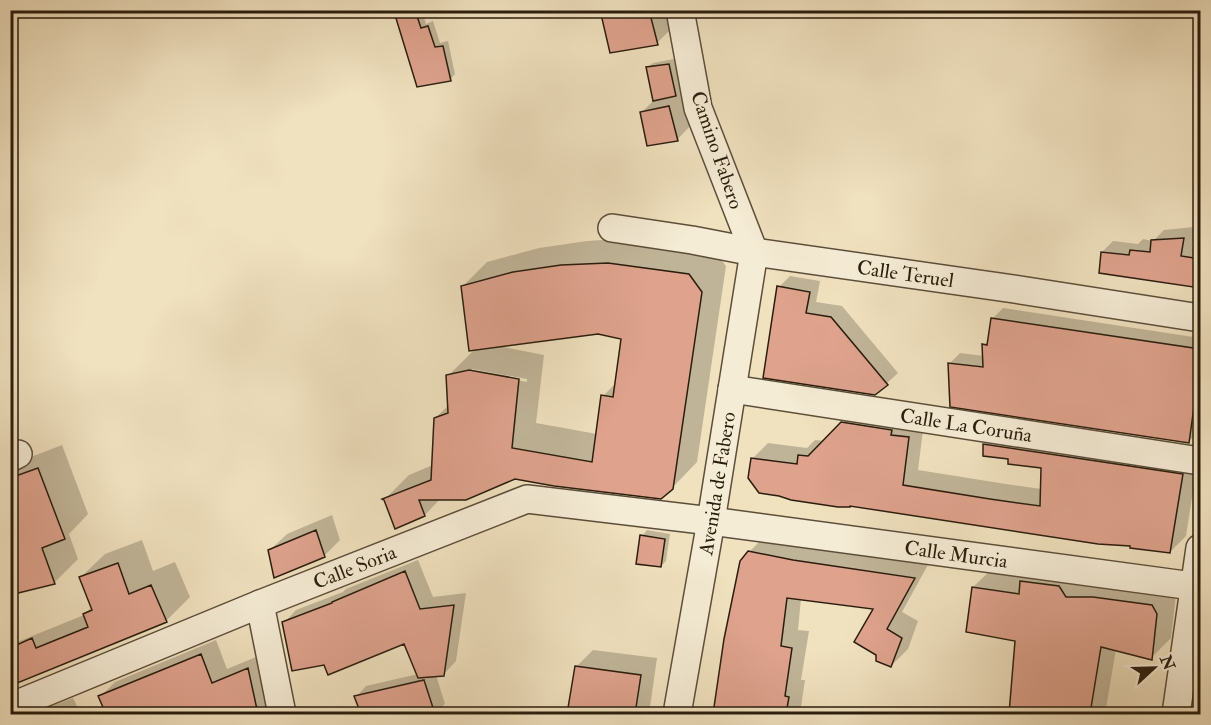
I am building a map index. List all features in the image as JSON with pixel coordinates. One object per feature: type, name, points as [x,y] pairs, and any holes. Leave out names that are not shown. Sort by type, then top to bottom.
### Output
[{"type":"street","name":"Camino Fabero","points":[[680,10],[698,108],[754,252]]},
{"type":"street","name":"Calle Teruel","points":[[612,228],[754,252],[1200,318]]},
{"type":"street","name":"Avenida de Fabero","points":[[677,714],[711,521],[754,252]]},
{"type":"street","name":"Calle La Coruña","points":[[732,389],[1200,461]]},
{"type":"street","name":"Calle Soria","points":[[10,707],[260,604],[527,499],[711,521]]},
{"type":"street","name":"Calle Murcia","points":[[711,521],[1197,587]]},
{"type":"street","points":[[1176,714],[1197,587],[1200,549]]},
{"type":"street","points":[[260,604],[282,714]]},
{"type":"building","points":[[415,10],[421,28],[428,26],[435,47],[443,46],[451,81],[417,87],[395,15]]},
{"type":"building","points":[[600,10],[649,10],[658,45],[610,53]]},
{"type":"building","points":[[669,64],[676,96],[653,101],[646,67]]},
{"type":"building","points":[[669,106],[678,141],[647,146],[640,112]]},
{"type":"building","points":[[1184,238],[1181,256],[1200,259],[1200,288],[1099,273],[1101,252],[1129,255],[1130,250],[1150,252],[1151,240]]},
{"type":"building","points":[[608,263],[689,274],[702,292],[673,489],[661,499],[515,479],[466,500],[419,500],[425,516],[395,529],[382,499],[431,480],[434,418],[448,413],[446,375],[469,370],[519,379],[512,448],[592,462],[601,395],[613,397],[621,339],[598,334],[469,351],[461,286],[513,272],[561,265]]},
{"type":"building","points":[[777,286],[810,292],[806,313],[831,317],[888,385],[875,395],[763,378]]},
{"type":"building","points":[[991,318],[1200,349],[1189,443],[950,407],[948,363],[983,367],[982,344],[987,345]]},
{"type":"building","points":[[841,422],[892,430],[891,435],[909,437],[903,485],[990,499],[1040,506],[1041,468],[1008,464],[1008,459],[983,456],[983,444],[1183,474],[1170,553],[850,506],[838,507],[791,500],[759,493],[748,478],[751,458],[797,464],[798,455],[808,456]]},
{"type":"building","points":[[38,468],[65,539],[42,548],[55,584],[10,595],[10,478]]},
{"type":"building","points":[[316,530],[325,557],[274,578],[268,550]]},
{"type":"building","points":[[640,535],[665,539],[661,567],[636,564]]},
{"type":"building","points":[[748,551],[915,578],[887,629],[902,638],[891,667],[876,661],[876,655],[854,642],[873,609],[787,598],[781,646],[792,648],[785,696],[789,697],[786,714],[713,714],[724,639],[740,561]]},
{"type":"building","points":[[118,563],[129,594],[151,585],[167,622],[10,686],[10,648],[32,638],[36,648],[88,627],[83,614],[92,610],[79,577]]},
{"type":"building","points":[[405,571],[420,609],[454,605],[444,676],[418,678],[404,644],[328,675],[324,665],[292,671],[282,622]]},
{"type":"building","points":[[1020,581],[1059,586],[1066,597],[1093,597],[1152,605],[1157,614],[1152,660],[1101,647],[1090,714],[1009,714],[1015,641],[966,632],[972,587],[1019,594]]},
{"type":"building","points":[[201,654],[212,683],[248,668],[258,714],[106,714],[98,696]]},
{"type":"building","points":[[575,666],[641,675],[635,714],[567,714]]},
{"type":"building","points":[[424,680],[435,714],[361,714],[354,696]]}]
